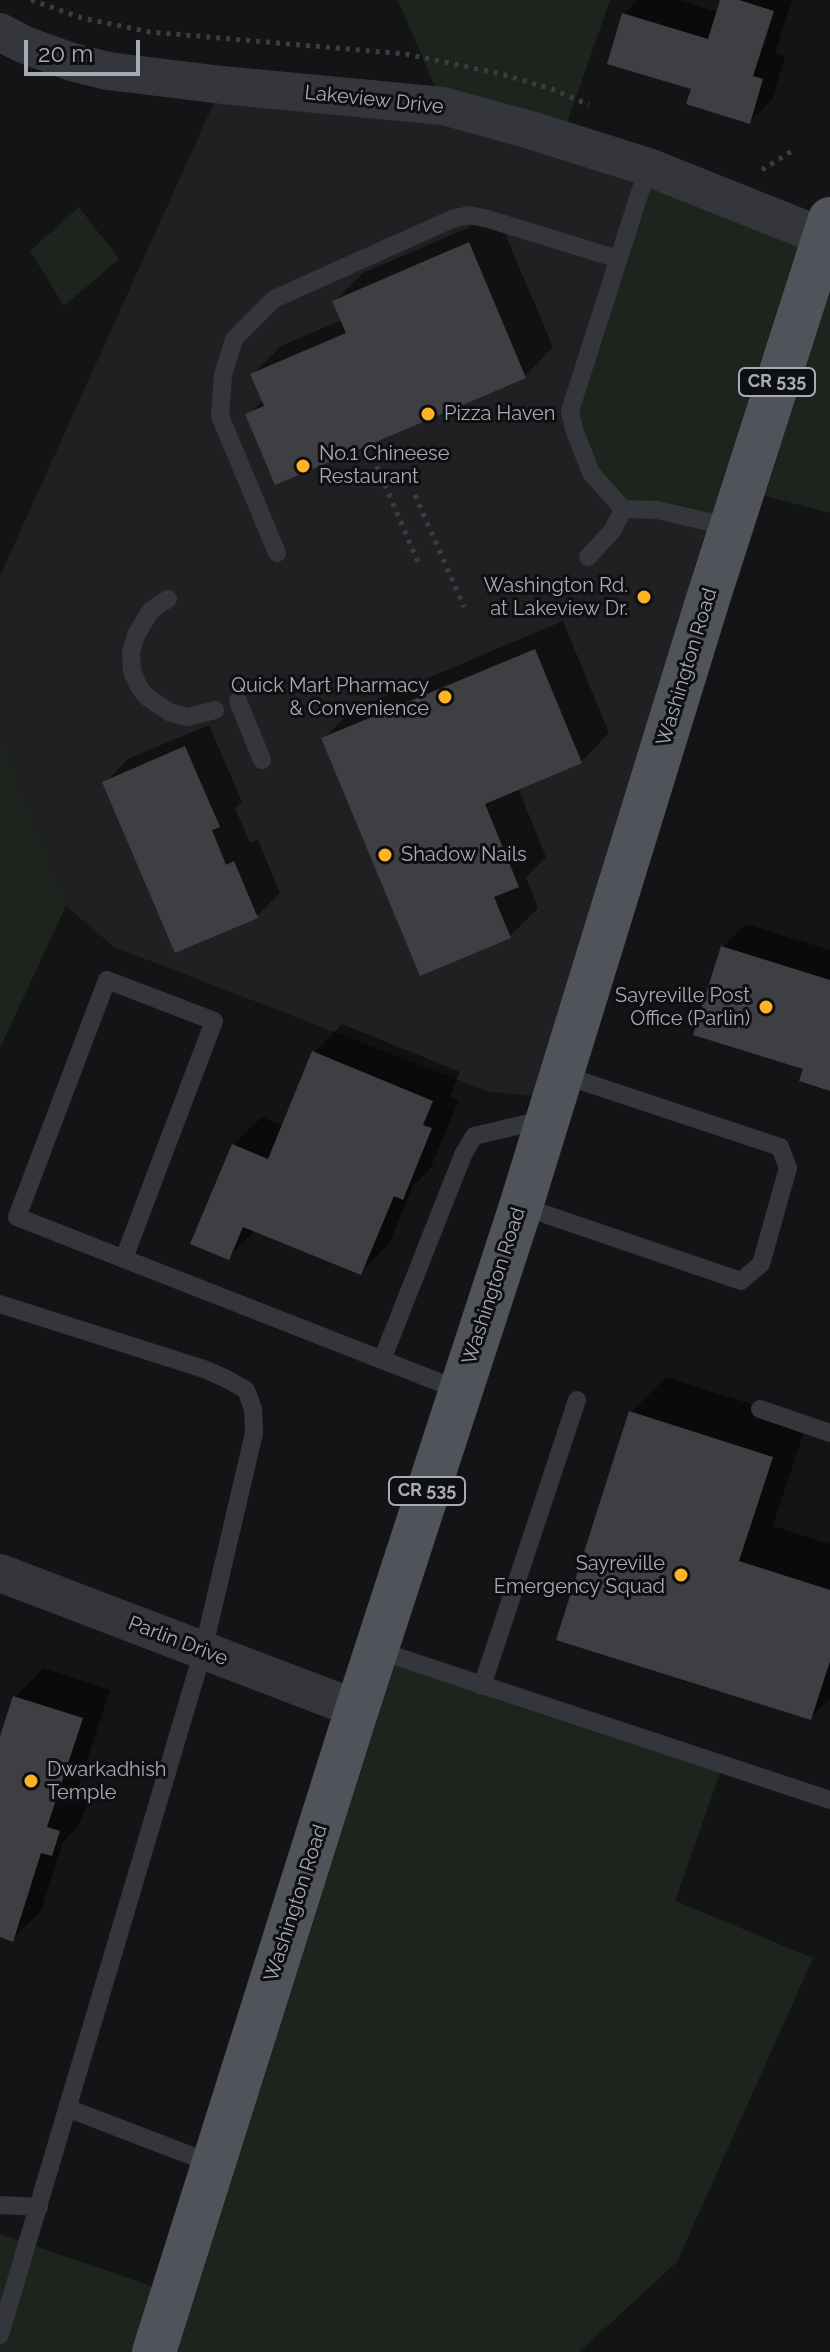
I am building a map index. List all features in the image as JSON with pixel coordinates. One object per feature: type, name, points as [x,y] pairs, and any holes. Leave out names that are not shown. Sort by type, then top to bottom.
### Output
[{"type":"main road","name":"Washington Road","points":[[154,2352],[459,1390],[521,1206],[731,527],[828,232]]},
{"type":"street","name":"Lakeview Drive","points":[[0,32],[60,58],[108,71],[443,106],[648,167],[828,232]]},
{"type":"street","name":"Parlin Drive","points":[[0,1573],[357,1709]]},
{"type":"lane","points":[[648,167],[570,411],[574,429],[591,473],[623,509],[657,510],[731,527]]},
{"type":"lane","points":[[277,553],[220,416],[223,375],[234,339],[274,299],[452,219],[469,215],[618,259]]},
{"type":"lane","points":[[588,557],[613,530],[623,509]]},
{"type":"lane","points":[[168,599],[151,610],[136,635],[131,653],[132,671],[147,697],[171,713],[188,717],[215,710]]},
{"type":"lane","points":[[238,701],[262,760]]},
{"type":"lane","points":[[124,1258],[214,1021],[107,980],[8,1214],[459,1390]]},
{"type":"lane","points":[[521,1206],[741,1281],[761,1264],[788,1168],[780,1147],[560,1074]]},
{"type":"lane","points":[[382,1360],[463,1155],[474,1136],[546,1119]]},
{"type":"lane","points":[[0,1304],[204,1369],[246,1390],[253,1409],[254,1433],[203,1651],[0,2335]]},
{"type":"lane","points":[[482,1686],[577,1400]]},
{"type":"lane","points":[[760,1409],[830,1433]]},
{"type":"lane","points":[[377,1650],[830,1800]]},
{"type":"lane","points":[[67,2108],[213,2164]]},
{"type":"lane","points":[[0,2205],[39,2207]]},
{"type":"path","points":[[373,457],[418,562]]},
{"type":"path","points":[[415,495],[464,607]]},
{"type":"shaded area","points":[[398,0],[610,0],[561,140],[443,106]]},
{"type":"shaded area","points":[[222,85],[443,106],[824,237],[553,1097],[490,1092],[114,947],[66,906],[0,738],[0,576]]},
{"type":"shaded area","points":[[648,167],[830,219],[830,513],[743,490],[731,527],[623,509],[574,429]]},
{"type":"shaded area","points":[[79,207],[119,259],[64,306],[30,251]]},
{"type":"shaded area","points":[[0,738],[66,906],[0,1048]]},
{"type":"shaded area","points":[[377,1650],[466,1686],[720,1773],[675,1901],[813,1958],[677,2262],[579,2352],[0,2352],[0,2234],[172,2293]]},
{"type":"building","points":[[720,0],[739,0],[774,11],[753,76],[763,79],[750,124],[686,104],[691,89],[607,64],[622,13],[708,39]]},
{"type":"building","points":[[469,242],[526,378],[275,485],[245,414],[264,406],[250,374],[346,333],[332,301]]},
{"type":"building","points":[[535,649],[582,763],[485,804],[519,887],[494,897],[511,938],[420,976],[321,738]]},
{"type":"building","points":[[185,746],[220,827],[212,830],[226,865],[234,861],[258,918],[175,953],[102,782]]},
{"type":"building","name":"Sayreville Post Office (Parlin)","points":[[721,946],[830,980],[830,1091],[799,1081],[803,1069],[693,1035]]},
{"type":"building","points":[[312,1051],[433,1101],[423,1125],[432,1128],[403,1200],[394,1196],[361,1275],[243,1227],[229,1260],[190,1244],[232,1144],[268,1159]]},
{"type":"building","name":"Sayreville Emergency Squad","points":[[629,1411],[773,1457],[739,1561],[830,1590],[830,1661],[811,1720],[556,1640]]},
{"type":"building","name":"Dwarkadhish Temple","points":[[13,1696],[83,1718],[47,1827],[60,1831],[52,1856],[41,1853],[13,1942],[0,1937],[0,1736]]},
{"type":"place","name":"Pizza Haven","points":[[428,414]]},
{"type":"place","name":"No.1 Chineese Restaurant","points":[[303,466]]},
{"type":"place","name":"Washington Rd. at Lakeview Dr.","points":[[644,597]]},
{"type":"place","name":"Quick Mart Pharmacy & Convenience","points":[[445,697]]},
{"type":"place","name":"Shadow Nails","points":[[385,855]]},
{"type":"place","name":"Sayreville Post Office (Parlin)","points":[[766,1007]]},
{"type":"place","name":"Sayreville Emergency Squad","points":[[681,1575]]},
{"type":"place","name":"Dwarkadhish Temple","points":[[31,1781]]}]
